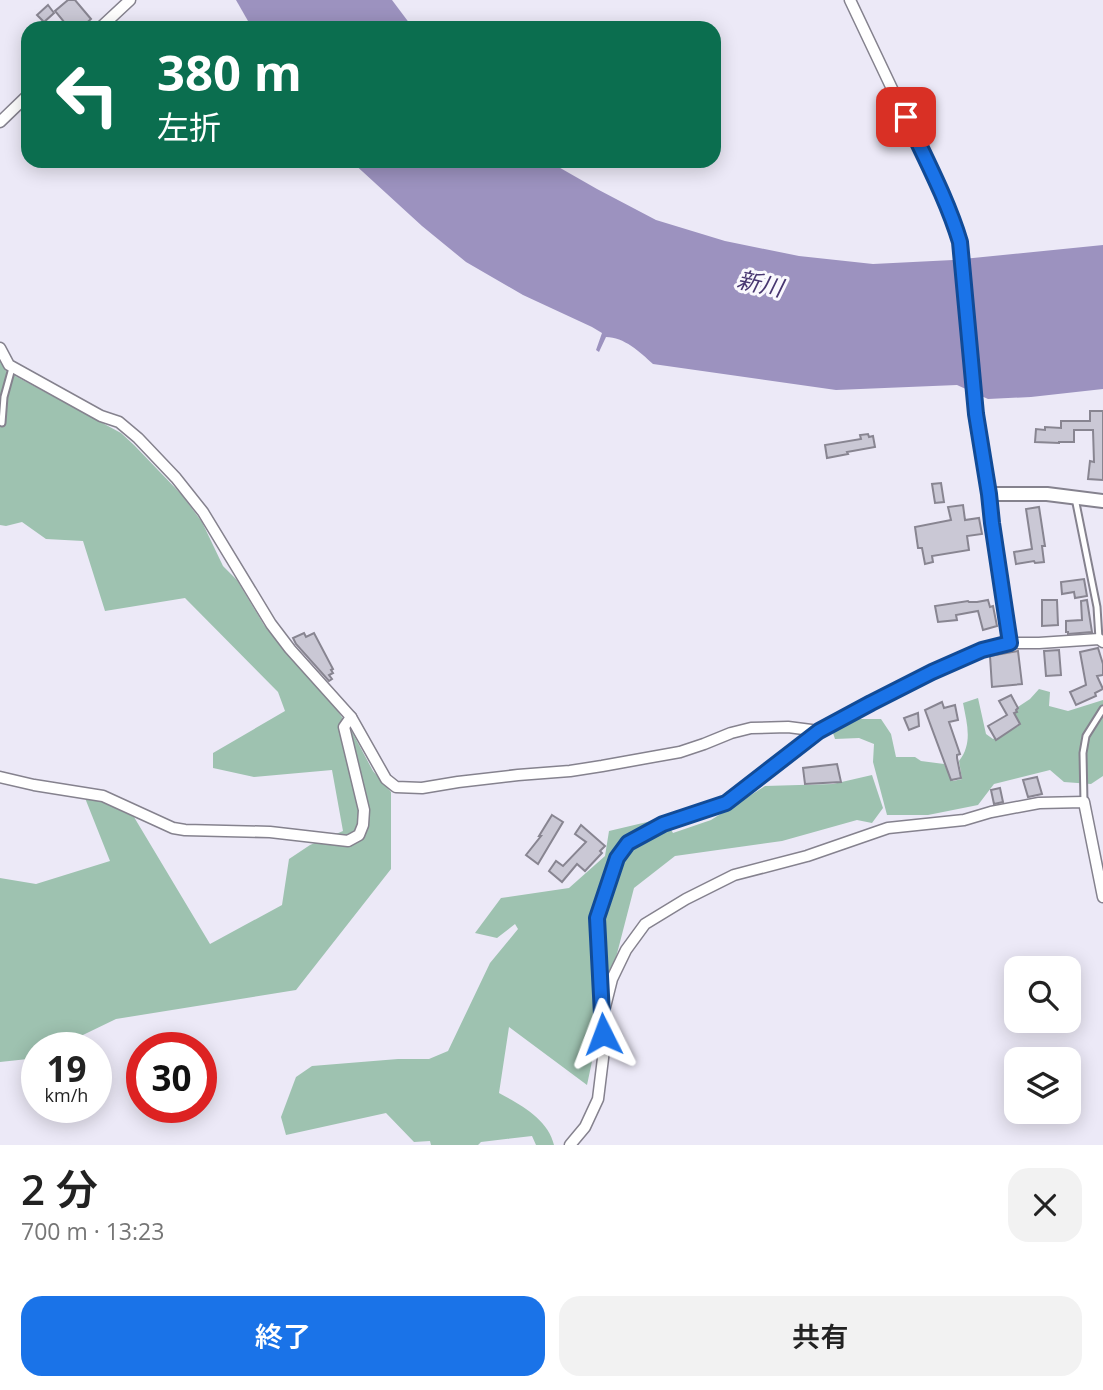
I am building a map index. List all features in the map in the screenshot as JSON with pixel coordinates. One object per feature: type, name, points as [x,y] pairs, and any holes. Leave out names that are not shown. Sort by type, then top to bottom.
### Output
[{"type":"street","points":[[108,21],[130,0]]},
{"type":"street","points":[[850,0],[940,190],[960,242],[976,414],[1010,643]]},
{"type":"street","points":[[0,122],[21,102]]},
{"type":"street","points":[[1,351],[12,367],[101,416],[118,422],[138,438],[176,478],[203,512],[271,624],[351,717],[386,779],[396,787],[422,788],[615,764],[680,752],[751,728],[788,727],[819,731]]},
{"type":"street","points":[[989,494],[1007,492],[1074,496],[1103,501]]},
{"type":"street","points":[[570,1145],[585,1127],[598,1099],[604,1050],[597,918],[617,858],[628,843],[663,824],[726,803],[819,731],[932,672],[982,650],[1010,643],[1101,640]]},
{"type":"street","points":[[0,777],[103,796],[173,828],[270,832],[348,841],[359,835],[364,810],[344,727],[351,717]]},
{"type":"street","points":[[603,1017],[612,979],[626,950],[645,924],[686,899],[734,875],[807,856],[888,828],[964,820],[1039,803],[1084,802],[1103,897]]},
{"type":"lane","points":[[2,423],[4,397],[12,367]]},
{"type":"lane","points":[[1074,496],[1097,607],[1101,640]]},
{"type":"lane","points":[[1084,802],[1083,753],[1086,736],[1103,709]]},
{"type":"green space","points":[[0,359],[6,371],[121,433],[182,495],[202,522],[223,566],[237,580],[264,625],[330,700],[351,730],[373,771],[391,792],[391,869],[296,990],[116,1019],[89,1032],[21,1032],[21,1060],[0,1062],[0,878],[36,884],[110,861],[85,798],[100,801],[134,817],[210,944],[282,905],[289,859],[310,845],[343,831],[332,770],[254,777],[213,768],[213,753],[285,711],[278,692],[185,598],[105,611],[83,541],[46,539],[22,522],[0,525]]},
{"type":"green space","points":[[1039,689],[1050,692],[1049,706],[1068,711],[1103,700],[1103,776],[1091,784],[1064,782],[1050,770],[994,784],[978,805],[928,815],[887,815],[873,762],[874,744],[859,738],[835,739],[832,730],[851,719],[881,719],[891,734],[896,757],[915,757],[921,761],[944,764],[953,781],[962,779],[959,761],[967,740],[963,703],[978,698],[986,734],[993,739],[1018,726],[1012,711]]},
{"type":"green space","points":[[872,775],[883,808],[872,823],[857,820],[782,841],[675,856],[634,888],[605,1000],[587,1085],[509,1027],[499,1093],[540,1120],[554,1145],[536,1145],[532,1136],[481,1142],[478,1145],[431,1145],[430,1141],[414,1142],[386,1113],[286,1135],[281,1117],[296,1077],[312,1066],[429,1059],[448,1051],[490,963],[518,929],[515,924],[497,938],[475,933],[501,898],[569,888],[605,856],[609,831],[664,818],[673,833],[711,820],[765,786],[833,784]]},
{"type":"water","points":[[236,0],[392,0],[408,21],[248,21]]},
{"type":"water","name":"新川","points":[[359,168],[560,168],[656,220],[725,241],[799,256],[873,264],[953,260],[1103,245],[1103,389],[988,399],[957,385],[836,390],[653,364],[631,346],[613,338],[606,337],[599,352],[596,350],[602,333],[523,295],[466,262]]},
{"type":"building","points":[[68,0],[75,0],[91,19],[63,21],[55,11]]},
{"type":"building","points":[[48,5],[54,13],[45,21],[37,15]]},
{"type":"building","points":[[1090,411],[1103,411],[1103,480],[1088,479],[1090,461],[1094,462],[1093,430],[1074,430],[1074,442],[1035,442],[1036,429],[1061,428],[1061,421],[1090,421]]},
{"type":"building","points":[[868,434],[869,437],[873,436],[875,447],[827,458],[825,445],[861,439],[860,435]]},
{"type":"building","points":[[941,483],[944,502],[935,503],[932,484]]},
{"type":"building","points":[[963,505],[965,520],[979,518],[982,534],[967,536],[969,550],[932,556],[933,562],[925,564],[922,548],[918,548],[915,527],[951,520],[948,507]]},
{"type":"building","points":[[1039,507],[1045,546],[1042,546],[1044,562],[1016,564],[1014,552],[1032,549],[1026,509]]},
{"type":"building","points":[[1084,579],[1087,596],[1075,598],[1074,592],[1062,594],[1061,582]]},
{"type":"building","points":[[988,600],[990,607],[993,606],[997,626],[983,630],[978,611],[956,615],[957,620],[938,622],[935,606]]},
{"type":"building","points":[[1042,600],[1057,600],[1058,625],[1042,626]]},
{"type":"building","points":[[1087,600],[1092,632],[1068,634],[1066,621],[1082,620],[1081,601]]},
{"type":"building","points":[[304,633],[306,637],[314,633],[333,669],[333,673],[329,675],[332,679],[329,681],[296,644],[293,638]]},
{"type":"building","points":[[1098,648],[1103,675],[1097,676],[1103,689],[1095,693],[1096,696],[1076,705],[1070,692],[1086,685],[1080,652]]},
{"type":"building","points":[[1059,650],[1061,675],[1046,676],[1044,651]]},
{"type":"building","points":[[1018,651],[1022,684],[992,687],[990,656]]},
{"type":"building","points":[[1011,695],[1018,708],[1014,713],[1020,724],[996,740],[988,726],[1007,715],[999,701]]},
{"type":"building","points":[[942,702],[944,708],[955,705],[958,720],[949,722],[960,754],[957,758],[961,778],[951,780],[925,710]]},
{"type":"building","points":[[918,713],[919,726],[909,730],[904,718]]},
{"type":"building","points":[[837,764],[841,782],[805,784],[803,768]]},
{"type":"building","points":[[1037,777],[1042,794],[1028,797],[1023,780]]},
{"type":"building","points":[[1000,788],[1003,802],[994,804],[991,790]]},
{"type":"building","points":[[552,815],[563,822],[538,864],[526,855],[541,836]]},
{"type":"building","points":[[581,825],[605,846],[585,871],[577,864],[562,882],[549,871],[556,861],[563,866],[586,842],[575,834]]},
{"type":"route","points":[[603,1034],[597,918],[617,858],[628,843],[663,824],[726,803],[819,731],[871,703],[982,650],[1010,643],[976,414],[960,242],[940,190],[906,117]]}]
